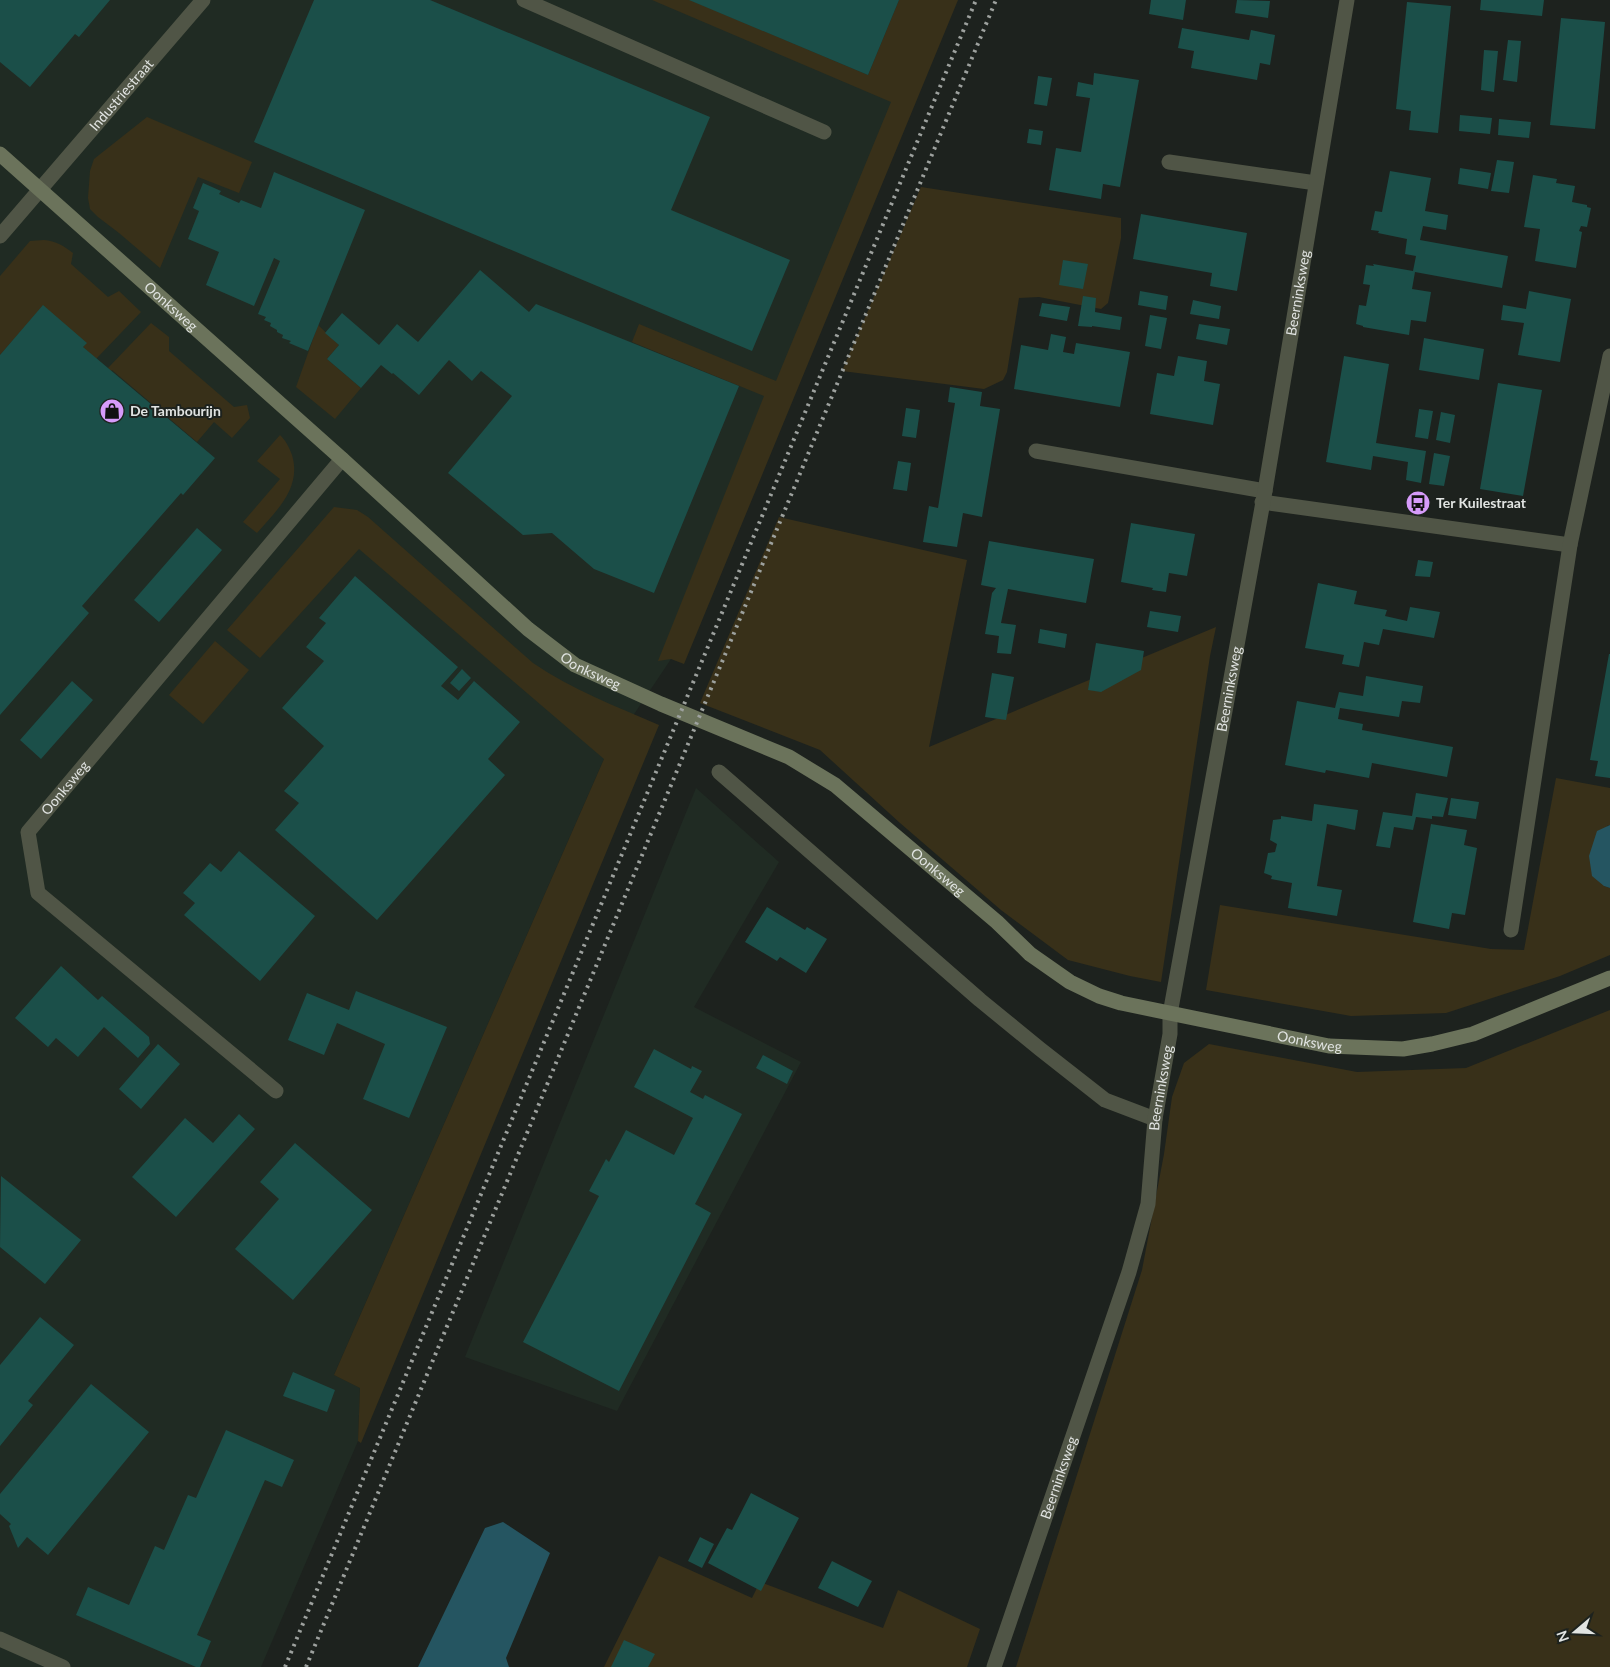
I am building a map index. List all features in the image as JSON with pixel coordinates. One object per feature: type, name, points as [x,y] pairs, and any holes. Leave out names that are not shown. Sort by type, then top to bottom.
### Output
[{"type":"main road","name":"Oonksweg","points":[[0,154],[342,459],[528,629],[575,665],[661,704],[789,757],[835,785],[997,922],[1030,954],[1070,982],[1120,1003],[1329,1046],[1403,1049],[1473,1034],[1610,978]]},
{"type":"street","name":"Industriestraat","points":[[0,236],[203,0]]},
{"type":"street","points":[[524,0],[824,132]]},
{"type":"street","name":"Beerninksweg","points":[[994,1667],[1129,1272],[1148,1204],[1155,1118],[1170,1034],[1170,1014],[1264,497],[1347,0]]},
{"type":"street","points":[[1169,162],[1316,183]]},
{"type":"street","points":[[1511,930],[1570,545],[1610,356]]},
{"type":"street","points":[[1036,451],[1264,497],[1570,545]]},
{"type":"street","name":"Oonksweg","points":[[276,1091],[38,893],[28,832],[342,459]]},
{"type":"street","points":[[719,772],[980,1000],[1040,1049],[1105,1100],[1155,1118]]},
{"type":"street","points":[[0,1639],[63,1667]]},
{"type":"shaded area","points":[[0,0],[947,0],[671,659],[604,759],[334,1375],[360,1388],[358,1441],[261,1667],[0,1667]]},
{"type":"shaded area","points":[[652,0],[690,0],[868,75],[899,0],[958,0],[684,664],[671,659],[658,661],[764,396],[632,342],[639,324],[776,381],[891,102]]},
{"type":"shaded area","points":[[147,117],[252,162],[239,193],[198,177],[160,268],[98,217],[90,209],[88,198],[90,171],[94,159]]},
{"type":"shaded area","points":[[921,187],[1121,218],[1121,238],[1108,303],[1101,309],[1039,297],[1019,298],[1007,372],[1003,380],[984,389],[842,371]]},
{"type":"shaded area","points":[[44,240],[60,244],[73,253],[71,264],[108,297],[119,291],[141,312],[96,359],[83,347],[86,343],[43,306],[0,355],[0,276],[30,241]]},
{"type":"shaded area","points":[[151,323],[169,337],[169,351],[234,407],[247,405],[250,418],[232,438],[214,422],[197,442],[108,368]]},
{"type":"shaded area","points":[[318,325],[339,345],[327,359],[361,388],[335,419],[296,387]]},
{"type":"shaded area","points":[[280,435],[292,455],[293,478],[285,498],[257,533],[243,522],[280,479],[257,461]]},
{"type":"shaded area","points":[[334,507],[357,510],[368,517],[533,663],[579,689],[659,725],[361,1443],[358,1441],[360,1388],[334,1375],[604,759],[359,549],[260,658],[227,630]]},
{"type":"shaded area","points":[[779,517],[967,560],[929,747],[1216,627],[1161,982],[1068,960],[1001,910],[900,823],[820,750],[700,703]]},
{"type":"shaded area","points":[[215,641],[249,670],[203,724],[169,695]]},
{"type":"shaded area","points":[[1556,778],[1610,788],[1610,825],[1607,826],[1604,886],[1610,888],[1610,955],[1560,976],[1446,1013],[1351,1016],[1206,990],[1220,905],[1491,949],[1524,950]]},
{"type":"shaded area","points":[[696,788],[779,862],[694,1007],[801,1062],[617,1411],[465,1357]]},
{"type":"shaded area","points":[[1610,1010],[1610,1667],[1016,1667],[1142,1270],[1164,1154],[1172,1097],[1184,1063],[1209,1044],[1357,1072],[1466,1068]]},
{"type":"shaded area","points":[[659,1556],[752,1598],[760,1582],[883,1628],[898,1590],[980,1629],[967,1667],[604,1667]]},
{"type":"water","points":[[1610,825],[1610,888],[1604,886],[1592,876],[1589,856],[1597,831]]},
{"type":"water","points":[[503,1522],[550,1553],[506,1658],[509,1667],[418,1667],[485,1528]]},
{"type":"building","points":[[0,0],[110,0],[79,37],[75,34],[30,87],[0,62]]},
{"type":"building","points":[[314,0],[430,0],[710,117],[671,210],[790,260],[752,351],[254,142]]},
{"type":"building","points":[[689,0],[899,0],[868,75]]},
{"type":"building","points":[[1151,0],[1186,0],[1183,20],[1149,14]]},
{"type":"building","points":[[1237,0],[1270,1],[1268,18],[1235,13]]},
{"type":"building","points":[[1481,0],[1544,0],[1542,16],[1480,10]]},
{"type":"building","points":[[1407,2],[1451,6],[1438,133],[1409,130],[1411,111],[1396,109]]},
{"type":"building","points":[[1561,18],[1605,22],[1595,129],[1550,125]]},
{"type":"building","points":[[1182,28],[1249,40],[1251,30],[1275,35],[1270,65],[1260,63],[1257,80],[1191,68],[1194,51],[1178,48]]},
{"type":"building","points":[[1508,40],[1521,41],[1517,82],[1503,80]]},
{"type":"building","points":[[1484,50],[1498,51],[1494,92],[1481,90]]},
{"type":"building","points":[[1094,73],[1139,80],[1120,187],[1103,184],[1101,199],[1049,190],[1056,148],[1081,152],[1090,98],[1076,96],[1078,82],[1093,85]]},
{"type":"building","points":[[1038,76],[1052,78],[1047,106],[1034,104]]},
{"type":"building","points":[[1460,115],[1492,118],[1490,134],[1459,131]]},
{"type":"building","points":[[1499,119],[1531,122],[1529,138],[1498,135]]},
{"type":"building","points":[[1029,129],[1043,131],[1041,145],[1027,143]]},
{"type":"building","points":[[1497,160],[1514,162],[1509,193],[1491,191]]},
{"type":"building","points":[[1460,168],[1491,173],[1488,189],[1458,184]]},
{"type":"building","points":[[1390,171],[1431,178],[1425,211],[1448,215],[1446,230],[1423,226],[1420,240],[1508,256],[1502,288],[1415,272],[1412,289],[1431,292],[1426,322],[1411,320],[1409,335],[1363,327],[1356,324],[1359,305],[1366,306],[1370,285],[1363,284],[1366,265],[1374,266],[1373,264],[1413,271],[1416,256],[1405,254],[1407,239],[1371,230],[1375,211],[1382,212]]},
{"type":"building","points":[[274,172],[365,210],[308,351],[282,338],[283,335],[270,326],[271,323],[264,320],[266,317],[258,314],[280,261],[274,258],[254,306],[206,285],[219,252],[188,239],[199,211],[193,208],[203,183],[221,191],[219,194],[239,203],[241,200],[261,208]]},
{"type":"building","points":[[1533,175],[1557,179],[1556,183],[1575,186],[1572,202],[1587,205],[1587,207],[1591,208],[1587,227],[1581,226],[1579,231],[1582,232],[1576,268],[1535,261],[1540,229],[1524,227]]},
{"type":"building","points":[[1141,214],[1247,233],[1237,291],[1210,286],[1212,273],[1133,259]]},
{"type":"building","points":[[1063,260],[1088,264],[1083,289],[1059,285]]},
{"type":"building","points":[[480,270],[529,312],[536,304],[739,386],[654,593],[594,569],[552,533],[523,535],[448,473],[512,396],[481,371],[472,381],[449,360],[419,395],[381,365],[361,388],[327,359],[339,345],[325,333],[342,313],[379,345],[397,324],[418,342]]},
{"type":"building","points":[[1140,291],[1168,296],[1166,310],[1138,305]]},
{"type":"building","points":[[1529,291],[1571,299],[1560,362],[1518,355],[1524,323],[1501,320],[1503,305],[1526,309]]},
{"type":"building","points":[[1083,296],[1096,298],[1095,312],[1122,317],[1120,330],[1078,326]]},
{"type":"building","points":[[1193,300],[1221,306],[1219,319],[1190,314]]},
{"type":"building","points":[[1042,303],[1070,307],[1067,321],[1039,316]]},
{"type":"building","points":[[43,305],[87,343],[83,347],[215,458],[183,495],[181,493],[82,606],[89,613],[0,715],[0,355]]},
{"type":"building","points":[[1150,315],[1167,318],[1161,349],[1145,346]]},
{"type":"building","points":[[1199,324],[1230,329],[1227,345],[1196,339]]},
{"type":"building","points":[[1051,334],[1066,337],[1063,352],[1074,354],[1076,343],[1130,352],[1120,407],[1014,389],[1021,345],[1048,350]]},
{"type":"building","points":[[1424,338],[1484,349],[1479,380],[1419,370]]},
{"type":"building","points":[[1178,356],[1207,361],[1204,381],[1220,384],[1213,425],[1150,414],[1157,373],[1174,376]]},
{"type":"building","points":[[1344,356],[1389,364],[1376,443],[1426,451],[1421,483],[1406,480],[1408,462],[1373,456],[1371,470],[1326,462]]},
{"type":"building","points":[[1498,383],[1542,390],[1523,496],[1480,489]]},
{"type":"building","points":[[950,387],[982,392],[980,406],[1000,409],[982,517],[963,513],[957,547],[923,542],[929,506],[938,508],[955,403],[948,402]]},
{"type":"building","points":[[906,408],[920,410],[916,438],[902,436]]},
{"type":"building","points":[[1419,409],[1433,411],[1428,439],[1415,437]]},
{"type":"building","points":[[1441,412],[1455,415],[1450,443],[1436,440]]},
{"type":"building","points":[[1434,453],[1450,456],[1444,486],[1429,484]]},
{"type":"building","points":[[898,461],[911,463],[907,491],[893,489]]},
{"type":"building","points":[[1131,523],[1195,534],[1187,576],[1169,573],[1166,592],[1121,582]]},
{"type":"building","points":[[197,528],[222,550],[159,622],[134,600]]},
{"type":"building","points":[[989,541],[1094,559],[1086,603],[1008,589],[1001,623],[1016,625],[1011,654],[997,653],[999,636],[985,634],[992,593],[996,588],[981,585]]},
{"type":"building","points":[[1418,560],[1433,562],[1430,577],[1415,576]]},
{"type":"building","points":[[355,576],[458,667],[441,686],[458,700],[474,681],[520,722],[488,759],[505,775],[377,920],[275,830],[299,803],[284,791],[324,746],[282,708],[324,661],[306,647],[326,623],[319,618]]},
{"type":"building","points":[[1318,583],[1357,591],[1354,604],[1387,610],[1385,616],[1407,621],[1410,607],[1440,612],[1434,638],[1383,629],[1379,645],[1364,642],[1359,667],[1342,664],[1344,655],[1305,648]]},
{"type":"building","points":[[1150,611],[1181,616],[1178,632],[1147,627]]},
{"type":"building","points":[[1040,629],[1067,634],[1065,648],[1038,643]]},
{"type":"building","points":[[1096,643],[1144,651],[1141,670],[1101,692],[1088,690]]},
{"type":"building","points":[[1609,654],[1610,778],[1595,776],[1598,761],[1590,760]]},
{"type":"building","points":[[462,669],[471,678],[459,691],[450,683]]},
{"type":"building","points":[[992,673],[1014,677],[1006,720],[985,717]]},
{"type":"building","points":[[1366,676],[1423,686],[1420,703],[1402,701],[1399,717],[1340,708],[1338,719],[1363,724],[1362,730],[1453,747],[1447,777],[1372,763],[1369,778],[1326,770],[1325,773],[1285,765],[1297,701],[1335,708],[1339,692],[1363,696]]},
{"type":"building","points":[[72,681],[93,700],[41,759],[20,740]]},
{"type":"building","points":[[1416,793],[1448,798],[1443,817],[1432,816],[1432,819],[1416,817],[1413,830],[1394,827],[1390,848],[1376,846],[1383,812],[1412,816]]},
{"type":"building","points":[[1451,798],[1479,802],[1476,819],[1448,815]]},
{"type":"building","points":[[1314,804],[1358,810],[1355,830],[1327,824],[1317,886],[1342,890],[1337,916],[1288,908],[1292,883],[1271,879],[1272,876],[1264,873],[1268,853],[1275,852],[1277,844],[1270,840],[1273,820],[1281,819],[1281,816],[1312,821]]},
{"type":"building","points":[[1431,824],[1467,830],[1464,845],[1477,848],[1465,915],[1452,913],[1449,929],[1413,922]]},
{"type":"building","points":[[239,851],[315,916],[260,981],[184,915],[195,903],[183,893],[210,863],[221,872]]},
{"type":"building","points":[[767,907],[805,930],[807,927],[827,939],[806,973],[780,957],[777,961],[745,942]]},
{"type":"building","points":[[61,966],[98,1000],[102,996],[149,1037],[150,1044],[138,1058],[104,1027],[78,1057],[56,1038],[48,1047],[15,1018]]},
{"type":"building","points":[[356,991],[447,1027],[409,1118],[363,1099],[385,1044],[337,1023],[324,1055],[288,1040],[307,993],[349,1010]]},
{"type":"building","points":[[158,1044],[180,1064],[141,1109],[119,1089]]},
{"type":"building","points":[[654,1049],[691,1069],[692,1066],[702,1071],[690,1092],[703,1099],[705,1095],[742,1114],[695,1204],[711,1213],[619,1391],[523,1342],[599,1196],[589,1191],[606,1159],[609,1162],[626,1130],[674,1155],[693,1118],[634,1087]]},
{"type":"building","points":[[763,1055],[793,1071],[787,1084],[756,1068]]},
{"type":"building","points":[[239,1114],[255,1129],[176,1217],[132,1177],[185,1118],[213,1143]]},
{"type":"building","points":[[295,1143],[372,1210],[293,1300],[235,1249],[279,1199],[260,1182]]},
{"type":"building","points":[[1,1176],[81,1240],[45,1284],[0,1247]]},
{"type":"building","points":[[40,1317],[74,1345],[28,1401],[33,1405],[0,1446],[0,1365]]},
{"type":"building","points":[[293,1372],[335,1390],[327,1412],[283,1396]]},
{"type":"building","points":[[91,1384],[149,1432],[48,1555],[27,1537],[18,1548],[9,1526],[11,1524],[0,1514],[0,1494]]},
{"type":"building","points":[[226,1430],[294,1460],[282,1487],[265,1480],[197,1635],[211,1641],[200,1667],[196,1667],[76,1615],[88,1587],[129,1605],[155,1546],[164,1550],[188,1495],[196,1498]]},
{"type":"building","points":[[751,1493],[799,1518],[761,1591],[708,1563],[727,1528],[732,1530]]},
{"type":"building","points":[[700,1537],[714,1544],[702,1568],[688,1561]]},
{"type":"building","points":[[832,1561],[872,1581],[858,1607],[818,1588]]},
{"type":"building","points":[[624,1640],[655,1654],[648,1667],[611,1667]]},
{"type":"railway","points":[[285,1667],[976,0]]},
{"type":"railway","points":[[306,1667],[996,0]]},
{"type":"place","name":"De Tambourijn","points":[[112,411]]},
{"type":"place","name":"Ter Kuilestraat","points":[[1418,503]]}]
